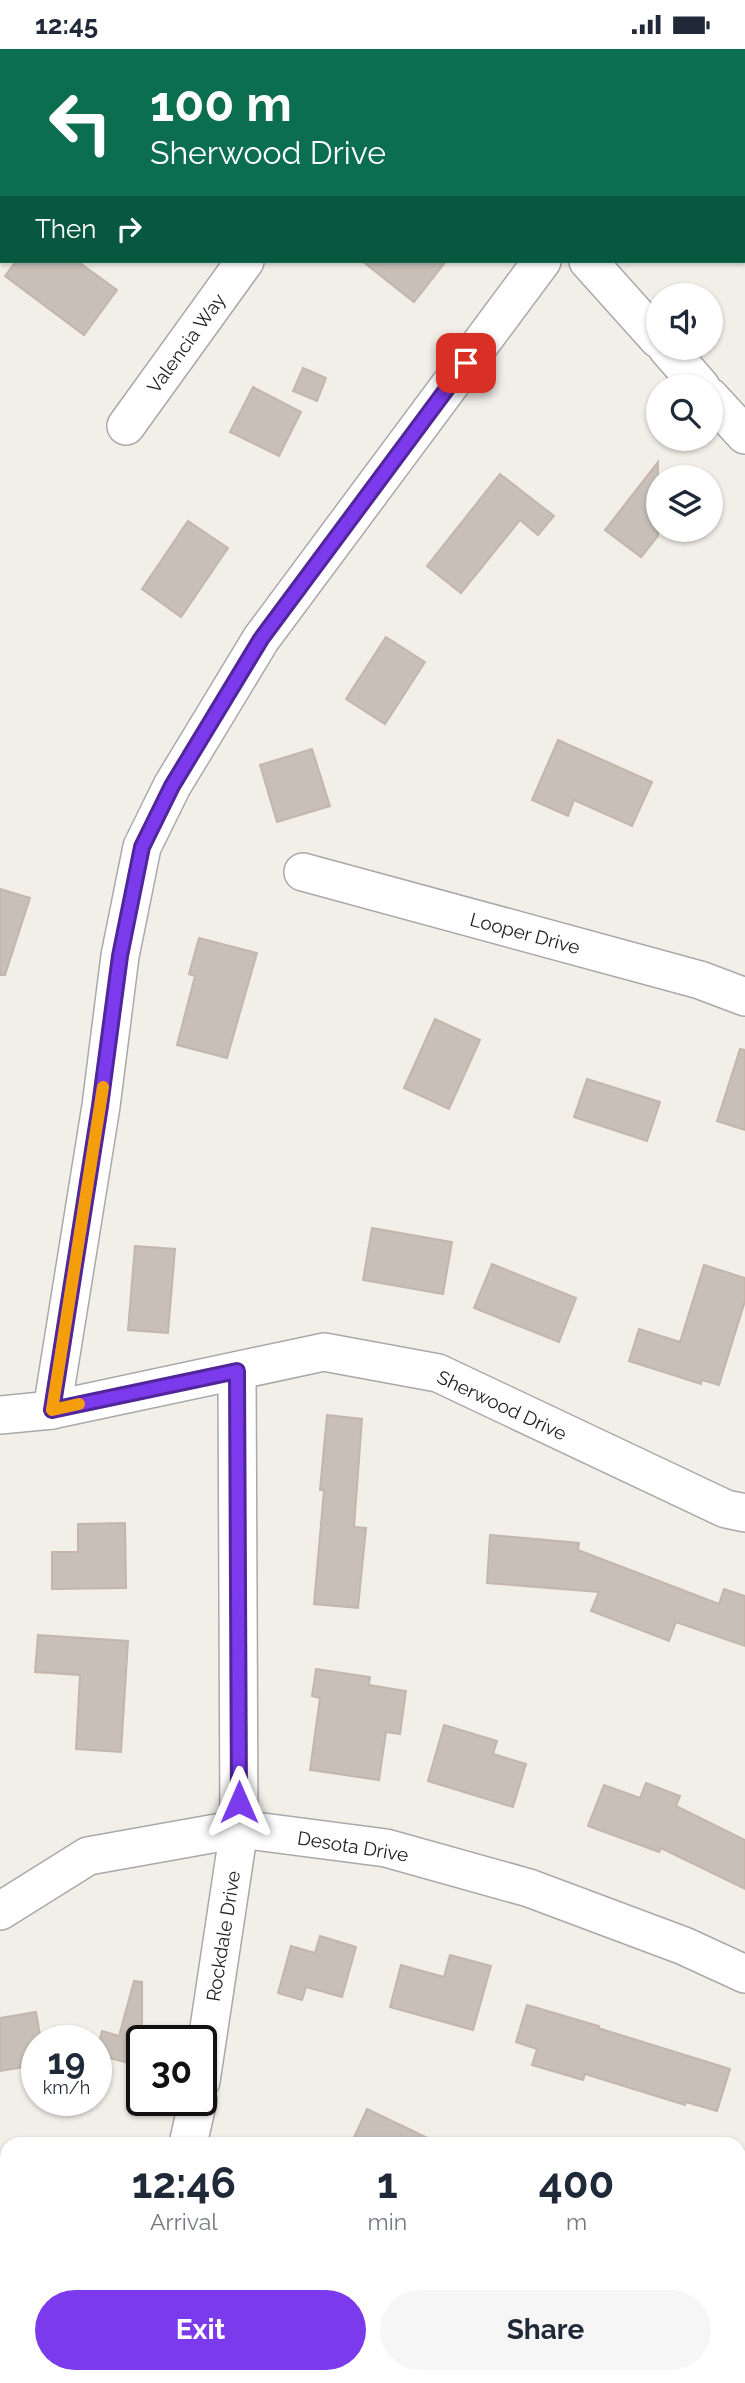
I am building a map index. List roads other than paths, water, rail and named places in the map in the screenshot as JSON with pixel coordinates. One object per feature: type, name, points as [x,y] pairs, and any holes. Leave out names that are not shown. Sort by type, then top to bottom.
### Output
[{"type":"street","name":"Valencia Way","points":[[126,426],[244,263]]},
{"type":"street","points":[[52,1410],[100,1106],[120,956],[142,847],[172,786],[261,639],[541,263]]},
{"type":"street","points":[[590,263],[646,326]]},
{"type":"street","points":[[677,360],[690,374]]},
{"type":"street","points":[[723,411],[745,435]]},
{"type":"street","name":"Looper Drive","points":[[303,872],[700,980],[745,997]]},
{"type":"street","name":"Sherwood Drive","points":[[0,1415],[52,1410],[324,1352],[438,1373],[726,1509],[745,1513]]},
{"type":"street","name":"Rockdale Drive","points":[[209,2025],[239,1829],[237,1371]]},
{"type":"street","name":"Desota Drive","points":[[0,1911],[88,1856],[239,1829],[386,1848],[529,1888],[684,1946],[745,1974]]},
{"type":"street","points":[[190,2137],[194,2116]]}]
